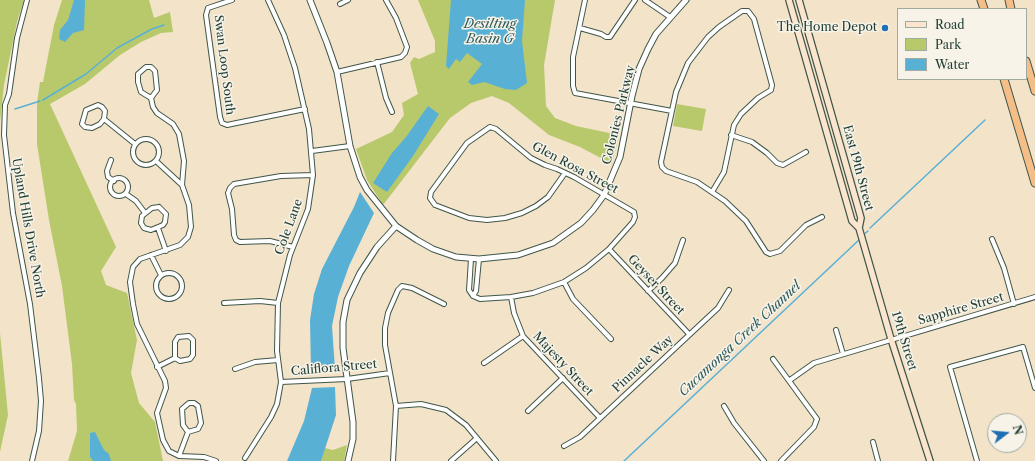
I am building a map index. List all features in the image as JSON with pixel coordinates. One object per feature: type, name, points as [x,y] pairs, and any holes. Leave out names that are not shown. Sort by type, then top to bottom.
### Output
[{"type":"highway","points":[[1027,65],[1034,88]]},
{"type":"highway","points":[[1004,80],[1035,183]]},
{"type":"main road","name":"East 19th Street","points":[[789,0],[852,221],[859,228]]},
{"type":"main road","name":"East 19th Street","points":[[799,0],[861,218],[859,228]]},
{"type":"main road","name":"19th Street","points":[[859,228],[891,339],[930,461]]},
{"type":"street","name":"Upland Hills Drive North","points":[[27,0],[17,38],[9,94],[5,105],[4,135],[13,213],[30,298],[40,385],[41,401],[39,431],[32,461]]},
{"type":"street","name":"Swan Loop South","points":[[232,0],[208,8],[206,15],[222,123],[227,125],[304,109]]},
{"type":"street","name":"Cole Lane","points":[[245,458],[271,417],[277,404],[281,382],[278,360],[278,304],[286,265],[308,208],[313,175],[312,151],[290,50],[268,0]]},
{"type":"street","name":"Colonies Parkway","points":[[310,0],[327,43],[336,72],[350,146],[359,174],[367,190],[396,226],[433,249],[456,257],[471,259],[518,255],[553,242],[581,223],[604,195],[620,157],[639,69],[648,49],[656,34],[686,0]]},
{"type":"street","points":[[340,4],[348,0]]},
{"type":"street","points":[[336,72],[401,57],[405,53],[407,47],[396,18],[386,0]]},
{"type":"street","points":[[585,0],[573,57],[573,86],[575,93],[630,105],[672,111]]},
{"type":"street","points":[[580,28],[610,37],[635,0]]},
{"type":"street","points":[[646,0],[670,17]]},
{"type":"street","points":[[712,192],[724,172],[731,135],[741,114],[750,104],[771,90],[772,85],[754,18],[748,11],[742,11],[719,27],[697,50],[681,77],[676,92],[661,162],[662,167],[666,171],[697,182],[725,201],[746,221],[766,252],[770,254],[780,251],[806,225],[822,217]]},
{"type":"street","points":[[377,62],[386,98],[392,112]]},
{"type":"street","points":[[151,98],[157,90],[155,71],[151,67],[146,67],[138,74],[138,82],[141,92],[151,98],[153,107],[157,113],[173,124],[179,134],[184,161],[182,185],[189,205],[191,227],[188,237],[180,245],[140,259],[133,267],[130,282],[137,324],[165,382],[166,388],[157,413],[162,440],[169,451],[179,456],[204,457],[216,461]]},
{"type":"street","points":[[94,105],[102,107],[105,116],[104,119],[100,124],[92,128],[85,127],[82,124],[83,115],[86,110],[94,105]]},
{"type":"street","points":[[104,119],[135,144]]},
{"type":"street","name":"Glen Rosa Street","points":[[565,173],[548,197],[536,206],[522,213],[505,218],[487,220],[469,218],[435,205],[430,198],[431,192],[467,143],[490,127],[496,129],[531,158],[565,173],[634,212],[634,222],[609,249]]},
{"type":"street","points":[[731,135],[752,142],[767,153],[777,163],[783,165],[806,152]]},
{"type":"street","points":[[147,138],[155,142],[160,154],[156,161],[148,165],[139,164],[136,161],[133,152],[135,144],[142,139],[147,138]]},
{"type":"street","points":[[312,151],[350,146]]},
{"type":"street","points":[[111,160],[107,171],[108,177],[114,181]]},
{"type":"street","points":[[156,161],[182,185]]},
{"type":"street","points":[[293,246],[270,241],[240,242],[236,240],[234,236],[232,209],[228,193],[234,184],[281,176],[313,175]]},
{"type":"street","points":[[126,194],[128,186],[125,180],[119,179],[114,181],[111,188],[113,193],[118,196],[126,194],[136,201],[145,213]]},
{"type":"street","points":[[155,208],[163,210],[166,214],[166,218],[163,225],[151,230],[144,228],[142,219],[145,213],[155,208]]},
{"type":"street","points":[[348,461],[353,439],[353,422],[343,348],[343,322],[347,300],[360,273],[377,247],[396,226]]},
{"type":"street","points":[[158,228],[166,250]]},
{"type":"street","points":[[992,239],[1004,268],[1014,304]]},
{"type":"street","points":[[648,290],[662,278],[674,263],[683,240]]},
{"type":"street","points":[[471,259],[469,290],[473,296],[480,299],[511,297],[533,293],[564,282],[586,268],[609,249]]},
{"type":"street","name":"Geyser Street","points":[[609,249],[689,334]]},
{"type":"street","points":[[151,255],[162,275]]},
{"type":"street","points":[[473,296],[476,291],[479,259]]},
{"type":"street","points":[[174,274],[180,280],[182,288],[175,298],[166,300],[156,291],[156,282],[162,275],[174,274]]},
{"type":"street","points":[[564,282],[573,299],[611,339]]},
{"type":"street","points":[[393,461],[396,406],[385,345],[385,328],[393,298],[402,286],[412,288],[444,304]]},
{"type":"street","name":"Pinnacle Way","points":[[564,446],[580,437],[718,308],[729,290]]},
{"type":"street","name":"Majesty Street","points":[[511,297],[514,313],[523,336],[600,418]]},
{"type":"street","name":"Sapphire Street","points":[[790,380],[814,363],[1035,297]]},
{"type":"street","points":[[224,303],[260,300],[278,304]]},
{"type":"street","points":[[836,330],[843,354]]},
{"type":"street","points":[[189,336],[193,340],[193,355],[186,361],[180,361],[176,358],[175,342],[178,337],[189,336]]},
{"type":"street","points":[[484,362],[523,336]]},
{"type":"street","points":[[977,461],[950,368],[1023,347],[1035,388]]},
{"type":"street","points":[[157,367],[176,358]]},
{"type":"street","points":[[773,359],[790,380],[817,419],[814,427],[781,461]]},
{"type":"street","points":[[235,369],[255,362],[278,360]]},
{"type":"street","name":"Califlora Street","points":[[281,382],[347,379],[390,373]]},
{"type":"street","points":[[528,411],[563,378]]},
{"type":"street","points":[[189,403],[194,403],[198,406],[201,423],[198,429],[188,432],[184,425],[182,409],[189,403]]},
{"type":"street","points":[[396,406],[421,404],[446,410],[457,416],[496,461]]},
{"type":"street","points":[[724,406],[734,423],[764,461]]},
{"type":"street","points":[[179,456],[188,432]]},
{"type":"street","points":[[451,461],[477,438]]},
{"type":"street","points":[[873,442],[878,461]]},
{"type":"green space","points":[[0,0],[24,0],[17,22],[4,85],[0,122]]},
{"type":"green space","points":[[62,0],[149,0],[154,18],[170,12],[173,32],[161,33],[141,42],[120,55],[85,84],[50,104],[116,247],[101,271],[106,285],[127,293],[137,340],[131,373],[139,403],[155,422],[163,461],[68,461],[77,431],[76,404],[74,400],[72,364],[62,286],[49,220],[37,144],[37,103],[40,82],[43,82],[54,25]]},
{"type":"green space","points":[[418,0],[555,0],[544,65],[546,106],[555,118],[576,126],[619,135],[612,164],[580,147],[549,135],[509,103],[492,96],[471,103],[450,118],[383,205],[367,180],[356,149],[392,132],[404,115],[402,103],[418,94],[410,63],[414,57],[419,59],[435,52],[435,41]]},
{"type":"green space","points":[[677,104],[706,109],[702,131],[673,126]]},
{"type":"green space","points":[[0,333],[8,415],[0,452]]},
{"type":"green space","points":[[347,445],[344,461],[321,461],[325,448],[333,450]]},
{"type":"water","points":[[74,0],[85,0],[84,30],[73,33],[65,42],[59,39],[60,30],[68,20]]},
{"type":"water","name":"Desilting Basin G","points":[[451,0],[525,0],[522,41],[527,83],[516,90],[505,89],[484,82],[472,85],[468,82],[482,64],[467,53],[460,62],[456,59],[449,69],[446,66]]},
{"type":"water","points":[[428,106],[439,114],[413,156],[387,192],[373,183],[392,153],[406,137]]},
{"type":"water","points":[[360,192],[374,213],[349,266],[338,297],[332,326],[335,369],[311,370],[310,320],[314,294],[322,269],[354,207]]},
{"type":"water","points":[[335,387],[336,415],[321,461],[287,461],[304,421],[312,388]]},
{"type":"water","points":[[95,432],[104,450],[109,454],[111,461],[93,461],[90,457],[90,433]]},
{"type":"waterway","points":[[43,100],[86,74],[117,48],[152,29],[164,25]]},
{"type":"waterway","points":[[15,109],[40,101]]},
{"type":"waterway","name":"Cucamonga Creek Channel","points":[[870,228],[985,120]]},
{"type":"waterway","name":"Cucamonga Creek Channel","points":[[862,236],[868,231]]},
{"type":"waterway","name":"Cucamonga Creek Channel","points":[[624,461],[860,239]]},
{"type":"place","name":"The Home Depot","points":[[885,28]]}]
